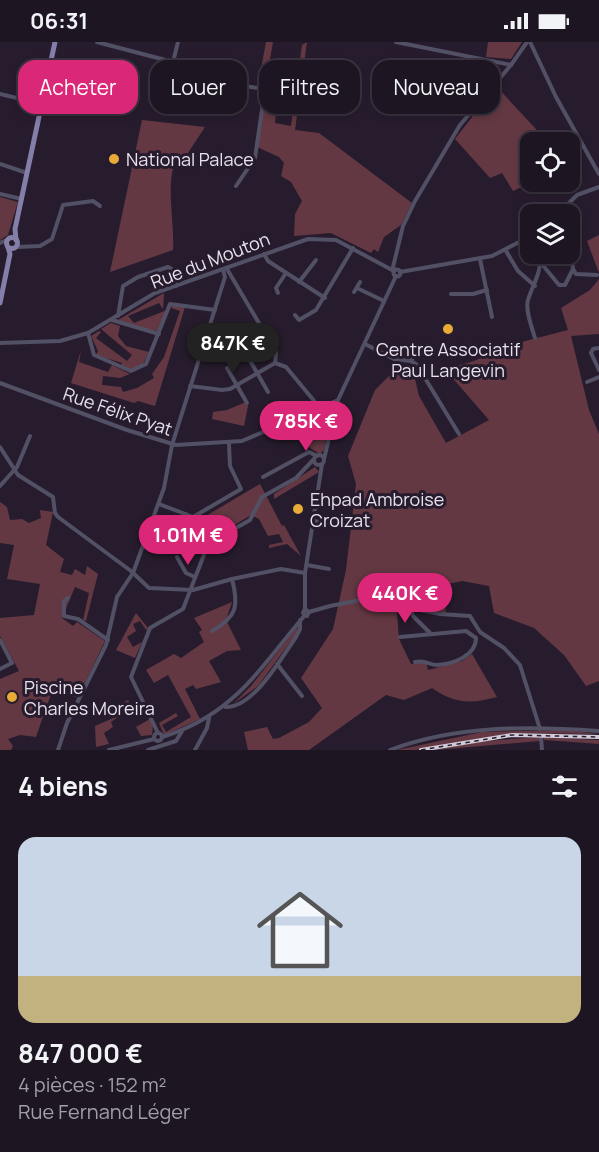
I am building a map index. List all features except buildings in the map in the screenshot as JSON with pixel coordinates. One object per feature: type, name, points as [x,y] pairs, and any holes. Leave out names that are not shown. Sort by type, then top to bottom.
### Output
[{"type":"main road","points":[[51,60],[54,42]]},
{"type":"main road","points":[[0,303],[40,114]]},
{"type":"main road","points":[[10,254],[8,246],[14,242]]},
{"type":"street","points":[[98,42],[166,60]]},
{"type":"street","points":[[173,60],[177,42]]},
{"type":"street","points":[[396,42],[512,65]]},
{"type":"street","points":[[162,737],[131,677],[150,628],[183,609],[206,545],[250,520],[262,497],[296,478],[309,465],[319,460],[327,450],[338,400],[396,276],[393,267],[403,226],[415,201],[460,125],[512,65],[528,42],[599,174]]},
{"type":"street","points":[[236,186],[255,158],[265,89],[247,86]]},
{"type":"street","points":[[0,94],[18,98]]},
{"type":"street","points":[[0,164],[27,173]]},
{"type":"street","points":[[569,204],[577,195],[599,187]]},
{"type":"street","points":[[0,194],[22,199]]},
{"type":"street","points":[[1,243],[14,242],[40,246],[52,239],[63,205],[93,201],[100,206]]},
{"type":"street","name":"Rue du Mouton","points":[[0,343],[60,341],[88,333],[155,293],[315,238],[336,240],[396,271]]},
{"type":"street","points":[[1,243],[8,246]]},
{"type":"street","points":[[396,271],[480,259],[506,251],[520,243]]},
{"type":"street","points":[[295,315],[299,320],[316,310],[353,248]]},
{"type":"street","points":[[506,251],[518,271],[535,286]]},
{"type":"street","points":[[264,254],[268,261],[325,297]]},
{"type":"street","points":[[480,259],[492,317]]},
{"type":"street","points":[[299,282],[316,260]]},
{"type":"street","points":[[535,338],[527,302],[535,286],[541,264]]},
{"type":"street","points":[[542,264],[558,285],[565,285],[573,269]]},
{"type":"street","points":[[572,264],[576,274],[597,275]]},
{"type":"street","points":[[118,316],[123,286],[130,280],[168,267],[173,270],[176,286]]},
{"type":"street","points":[[58,750],[67,723],[108,640],[117,597],[133,573],[159,504],[172,445],[225,277],[225,270]]},
{"type":"street","points":[[225,270],[276,352],[275,363]]},
{"type":"street","points":[[279,293],[276,288],[286,273]]},
{"type":"street","points":[[354,292],[360,282]]},
{"type":"street","points":[[357,288],[384,301]]},
{"type":"street","points":[[451,294],[473,294],[487,290]]},
{"type":"street","points":[[88,333],[94,355],[131,371],[146,364],[170,304],[214,310]]},
{"type":"street","points":[[112,320],[159,334]]},
{"type":"street","points":[[364,344],[394,359],[411,361],[421,371],[459,434]]},
{"type":"street","points":[[599,348],[592,349],[591,353],[599,370]]},
{"type":"street","points":[[411,361],[418,350]]},
{"type":"street","points":[[248,357],[268,392]]},
{"type":"street","points":[[190,386],[222,390],[237,385],[275,363],[286,367],[320,408]]},
{"type":"street","points":[[227,368],[247,403]]},
{"type":"street","points":[[587,382],[599,376]]},
{"type":"street","name":"Rue Félix Pyat","points":[[0,383],[172,445],[230,444],[242,441],[338,400]]},
{"type":"street","points":[[0,486],[14,470],[30,436]]},
{"type":"street","points":[[193,517],[241,489],[230,466],[230,444]]},
{"type":"street","points":[[0,447],[14,470],[23,479],[44,489],[53,497],[55,513],[58,517],[133,573],[149,588],[190,590],[281,569],[305,573]]},
{"type":"street","points":[[109,750],[154,739],[160,741],[162,737],[182,731],[209,718],[225,707],[260,672],[304,615],[306,610],[305,573],[322,472],[319,460],[309,452],[263,477]]},
{"type":"street","points":[[159,504],[193,517],[206,545]]},
{"type":"street","points":[[178,529],[186,514]]},
{"type":"street","points":[[313,521],[336,524]]},
{"type":"street","points":[[177,557],[186,573],[195,577]]},
{"type":"street","points":[[307,565],[329,569]]},
{"type":"street","points":[[212,631],[229,622],[235,607],[237,598],[232,579]]},
{"type":"street","points":[[68,598],[64,601],[64,616],[78,619],[108,640]]},
{"type":"street","points":[[306,610],[366,599],[448,615],[470,616],[480,632],[504,648],[524,673],[540,729]]},
{"type":"street","points":[[410,607],[413,616],[430,633]]},
{"type":"street","points":[[225,707],[230,708],[250,697],[277,664],[300,629],[300,620]]},
{"type":"street","points":[[400,637],[466,631],[475,635],[476,643],[470,653],[454,661],[438,665],[428,660],[415,662]]},
{"type":"street","points":[[0,640],[12,663],[0,669]]},
{"type":"street","points":[[277,664],[302,696]]},
{"type":"street","points":[[195,750],[207,728],[209,718]]},
{"type":"street","points":[[390,750],[429,739],[478,731],[540,729],[599,731]]},
{"type":"street","points":[[148,750],[176,741],[182,731]]},
{"type":"street","points":[[154,739],[154,735],[158,733]]},
{"type":"street","points":[[542,737],[542,750]]},
{"type":"shaded area","points":[[266,42],[273,42],[270,60],[263,60]]},
{"type":"shaded area","points":[[307,42],[305,60],[300,60],[302,45]]},
{"type":"shaded area","points":[[488,42],[522,42],[511,59],[486,57]]},
{"type":"shaded area","points":[[500,90],[539,132],[520,132],[520,188],[513,191],[502,173],[490,178],[455,139],[474,114],[500,114]]},
{"type":"shaded area","points":[[262,114],[276,114],[275,123],[291,126],[293,114],[297,114],[295,130],[319,133],[412,203],[401,225],[384,237],[378,252],[374,249],[371,253],[331,233],[294,236],[295,214],[302,201],[291,182],[281,176],[284,163],[279,157],[257,147]]},
{"type":"shaded area","points":[[142,120],[205,127],[184,159],[176,161],[173,170],[171,192],[173,250],[110,272]]},
{"type":"shaded area","points":[[0,197],[18,202],[8,235],[0,240]]},
{"type":"shaded area","points":[[599,235],[599,273],[587,241]]},
{"type":"shaded area","points":[[599,279],[599,334],[571,336],[589,410],[599,434],[599,681],[586,686],[564,655],[534,628],[494,613],[489,586],[462,581],[443,585],[446,614],[411,607],[397,613],[399,639],[411,664],[426,662],[428,670],[462,661],[472,654],[497,697],[479,701],[463,701],[448,697],[432,688],[404,700],[386,695],[309,750],[248,750],[244,732],[267,727],[273,739],[279,738],[309,722],[322,708],[301,678],[333,629],[346,570],[356,484],[348,456],[375,390],[399,366],[407,366],[413,370],[419,396],[446,443],[489,420],[443,367],[470,362],[494,349],[568,330],[561,308],[590,290]]},
{"type":"shaded area","points":[[164,293],[163,309],[159,303],[128,316],[134,323],[167,310],[158,331],[129,326],[129,323],[118,320]]},
{"type":"shaded area","points":[[173,305],[185,307],[155,406],[138,401],[134,403],[71,383],[81,350],[79,362],[108,372],[112,365],[130,374],[120,378],[103,376],[102,385],[121,387],[123,392],[137,388],[154,378],[152,374],[164,357],[180,311],[171,308]]},
{"type":"shaded area","points":[[111,323],[120,326],[118,336],[126,346],[149,352],[143,364],[131,370],[121,366],[122,363],[96,355],[98,351],[91,336],[99,331],[101,332],[96,338],[127,361],[132,355],[101,329]]},
{"type":"shaded area","points":[[246,402],[248,406],[244,426],[212,419],[213,412],[227,410]]},
{"type":"shaded area","points":[[327,436],[324,450],[320,454],[310,448],[307,441]]},
{"type":"shaded area","points":[[315,467],[319,472],[274,499],[274,494]]},
{"type":"shaded area","points":[[260,484],[301,556],[287,544],[269,548],[269,545],[283,542],[279,534],[268,536],[259,519],[251,515],[210,540],[199,520]]},
{"type":"shaded area","points":[[0,502],[7,507],[10,520],[22,519],[29,523],[41,518],[40,510],[53,512],[46,545],[64,559],[60,572],[72,575],[75,569],[85,575],[87,566],[98,574],[86,621],[83,620],[89,593],[75,587],[62,618],[73,626],[77,622],[105,641],[78,697],[51,694],[36,737],[20,735],[8,739],[13,746],[11,750],[0,750],[0,679],[19,671],[0,636],[0,618],[34,615],[40,584],[7,579],[14,545],[0,543]]},
{"type":"shaded area","points":[[232,602],[226,620],[241,650],[227,651],[209,661],[221,682],[196,689],[193,685],[185,689],[200,719],[164,735],[159,723],[176,713],[178,716],[162,725],[166,732],[191,717],[168,675],[154,683],[146,670],[174,654],[181,658],[204,642],[199,632],[202,630],[194,618]]},
{"type":"shaded area","points":[[136,613],[148,628],[146,630],[140,621],[133,624],[136,631],[127,637],[133,647],[142,642],[135,658],[116,650]]},
{"type":"shaded area","points":[[298,626],[296,634],[258,686],[233,704],[251,686]]},
{"type":"shaded area","points":[[128,700],[132,707],[111,722],[113,727],[104,733],[109,744],[96,747],[95,726],[118,716],[114,708]]},
{"type":"shaded area","points":[[150,719],[153,725],[152,735],[141,736],[136,727]]},
{"type":"shaded area","points":[[565,730],[599,734],[513,733],[415,750],[397,750],[482,732]]},
{"type":"shaded area","points":[[540,737],[540,741],[435,750],[484,741]]},
{"type":"shaded area","points":[[543,737],[599,740],[599,744],[544,740]]},
{"type":"railway","points":[[421,750],[512,735],[599,737]]},
{"type":"place","name":"National Palace","points":[[114,159]]},
{"type":"place","name":"Centre Associatif Paul Langevin","points":[[448,329]]},
{"type":"place","name":"Ehpad Ambroise Croizat","points":[[298,509]]},
{"type":"place","name":"Piscine Charles Moreira","points":[[12,697]]}]
